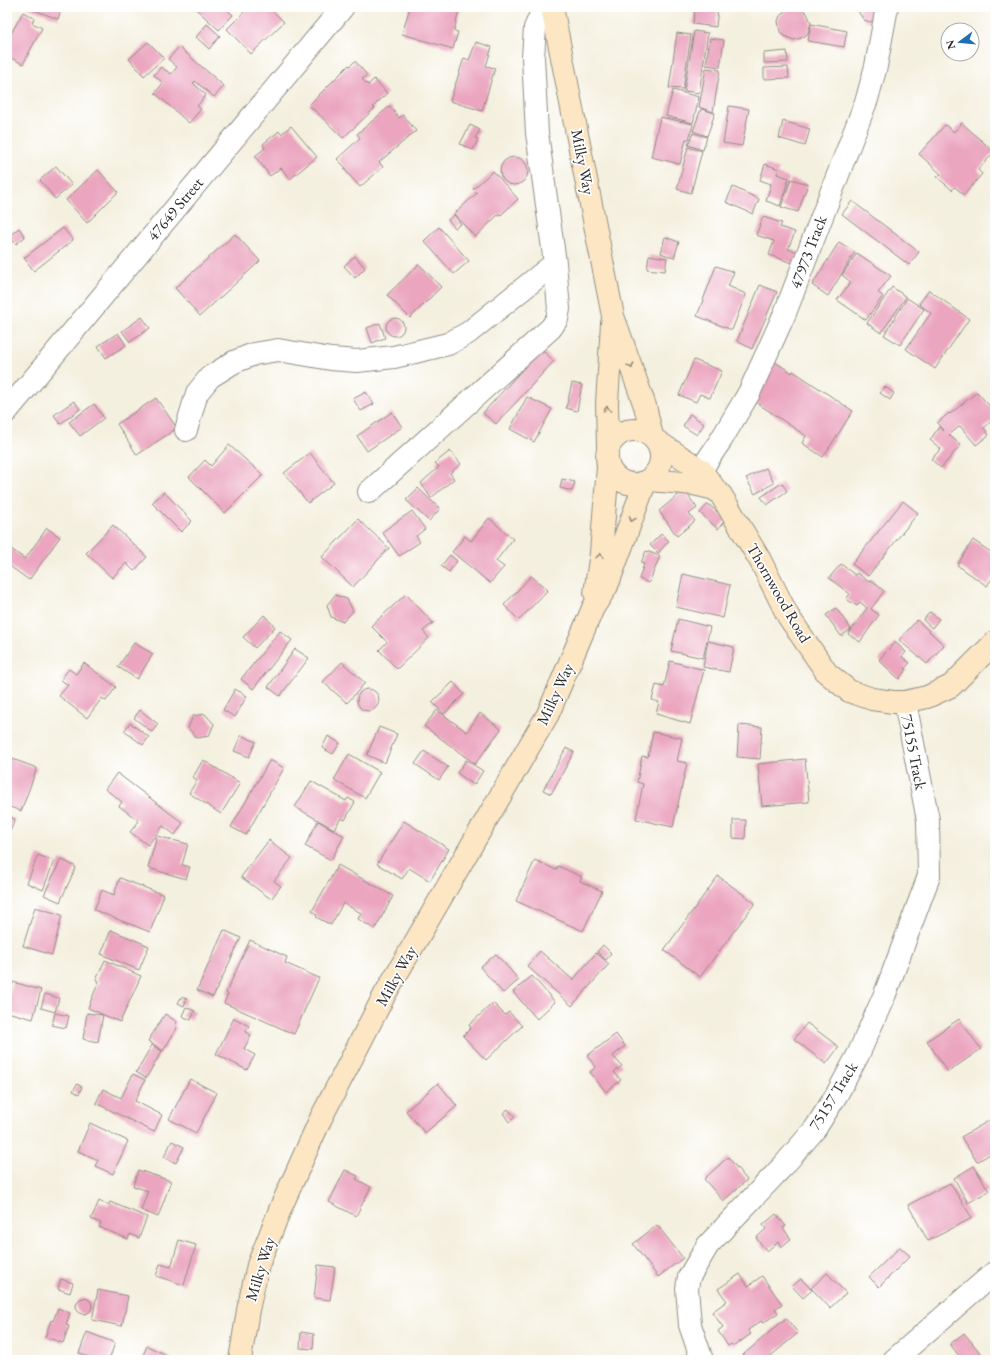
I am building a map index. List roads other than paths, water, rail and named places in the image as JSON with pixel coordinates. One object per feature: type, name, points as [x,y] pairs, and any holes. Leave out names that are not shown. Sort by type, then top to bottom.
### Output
[{"type":"street","name":"47649 Street","points":[[7,411],[343,7]]},
{"type":"street","points":[[370,492],[551,328],[557,319],[559,309],[555,263],[537,133],[533,57],[535,28],[544,7]]},
{"type":"street","name":"Milky Way","points":[[552,7],[613,316],[645,406],[654,438]]},
{"type":"street","name":"47973 Track","points":[[698,477],[749,393],[784,313],[866,99],[876,66],[887,7]]},
{"type":"street","points":[[186,430],[197,393],[210,377],[234,362],[254,354],[278,350],[331,359],[357,361],[394,357],[448,344],[468,333],[555,263]]},
{"type":"street","name":"Milky Way","points":[[593,608],[601,553],[608,457],[607,402],[613,316]]},
{"type":"street","points":[[632,430],[642,431],[654,438],[660,450],[661,461],[657,472],[647,481],[634,485],[623,483],[614,476],[608,457],[613,439],[622,432],[632,430]]},
{"type":"street","name":"Thornwood Road","points":[[654,438],[721,495],[760,560],[788,616],[827,673],[849,691],[872,699],[893,702],[905,702],[928,697],[952,686],[995,642]]},
{"type":"street","name":"Thornwood Road","points":[[647,481],[698,477]]},
{"type":"street","name":"Milky Way","points":[[240,1360],[248,1310],[258,1265],[281,1207],[321,1118],[385,994],[548,714],[593,608],[607,586],[647,481]]},
{"type":"street","name":"75155 Track","points":[[905,702],[912,733],[912,745],[924,801]]},
{"type":"street","name":"75157 Track","points":[[702,1360],[690,1325],[687,1288],[690,1277],[708,1245],[784,1165],[815,1128],[837,1094],[858,1055],[885,994],[929,876],[928,820],[924,801]]},
{"type":"street","points":[[894,1360],[995,1272]]}]
